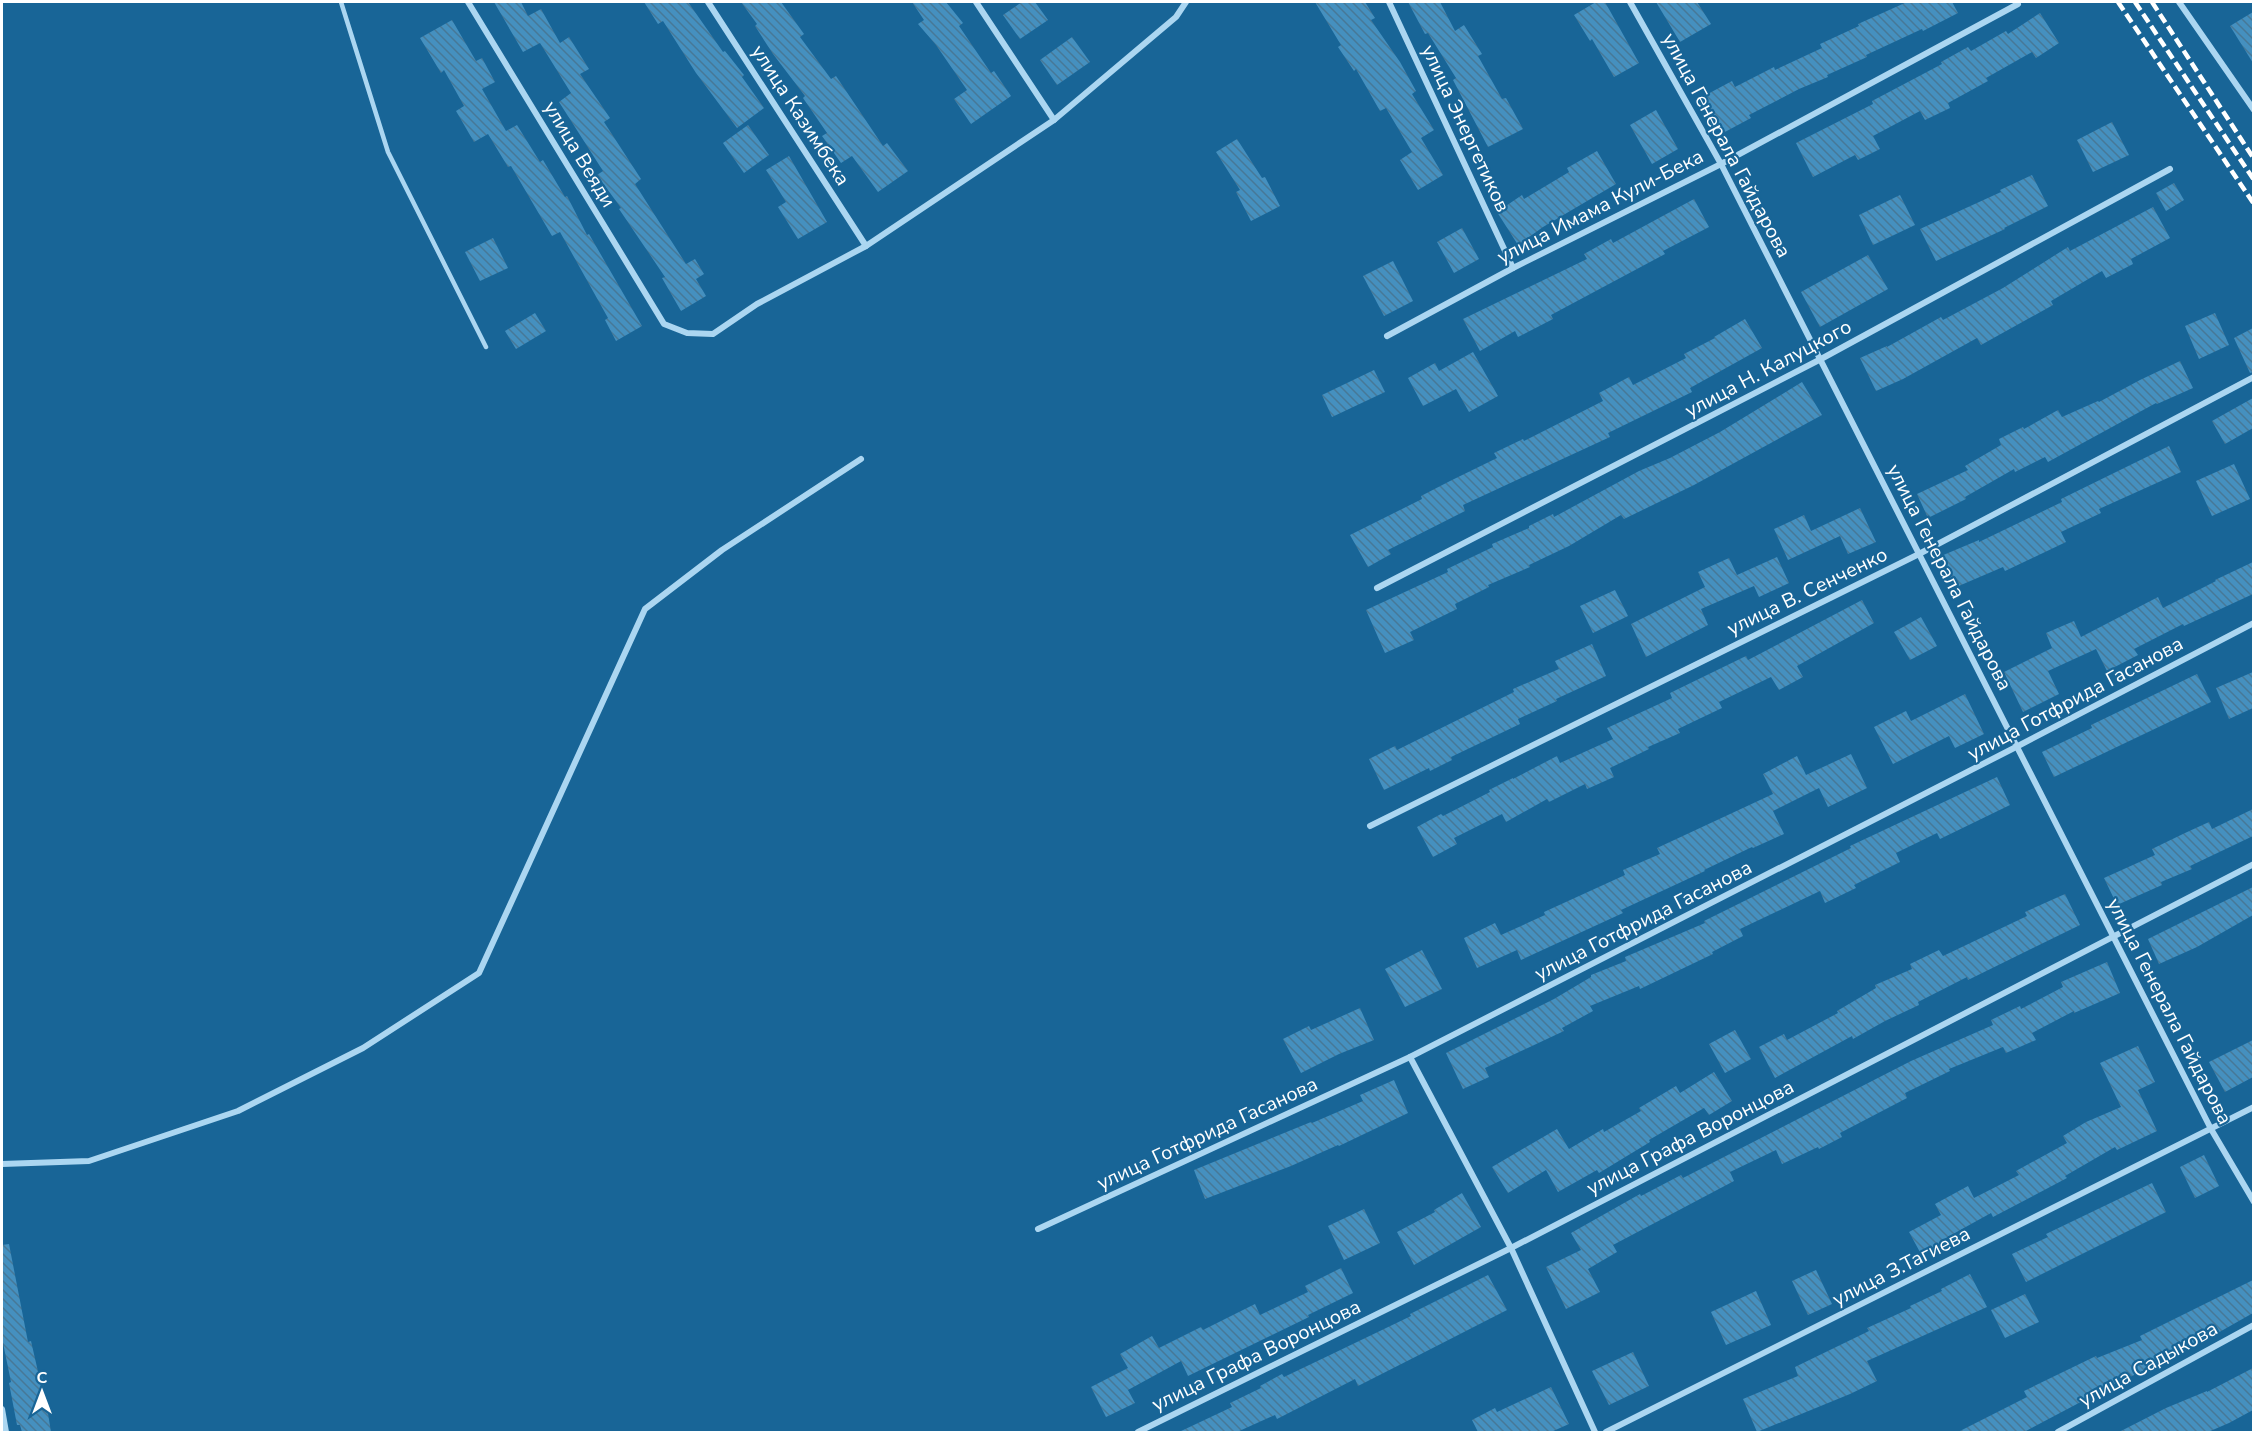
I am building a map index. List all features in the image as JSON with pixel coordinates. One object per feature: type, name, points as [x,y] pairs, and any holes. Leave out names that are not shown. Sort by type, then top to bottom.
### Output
[{"type":"street","name":"улица Веяди","points":[[468,2],[664,324],[687,333],[714,334],[757,304],[866,246]]},
{"type":"street","name":"улица Казимбека","points":[[708,2],[866,246]]},
{"type":"street","points":[[976,2],[1054,120]]},
{"type":"street","points":[[866,246],[1054,120],[1176,17],[1186,2]]},
{"type":"street","name":"улица Энергетиков","points":[[1389,2],[1513,268]]},
{"type":"street","name":"улица Генерала Гайдарова","points":[[1630,2],[1721,164],[2211,1130],[2253,1202]]},
{"type":"street","points":[[2178,2],[2253,110]]},
{"type":"street","name":"улица Имама Кули-Бека","points":[[1387,336],[1513,268],[1721,164],[2018,4]]},
{"type":"street","name":"улица Н. Калуцкого","points":[[1377,588],[1821,359],[2170,169]]},
{"type":"street","name":"улица В. Сенченко","points":[[1370,826],[1919,554],[2253,377]]},
{"type":"street","points":[[2,1164],[89,1161],[238,1111],[363,1048],[479,973],[645,609],[722,550],[861,459]]},
{"type":"street","name":"улица Готфрида Гасанова","points":[[1038,1229],[1410,1058],[2253,623]]},
{"type":"street","name":"улица Графа Воронцова","points":[[1138,1432],[1511,1248],[2253,864]]},
{"type":"street","points":[[1410,1058],[1511,1248],[1595,1432]]},
{"type":"street","name":"улица З.Тагиева","points":[[1606,1432],[2253,1107]]},
{"type":"street","name":"улица Садыкова","points":[[2058,1432],[2253,1325]]},
{"type":"street","points":[[2,1409],[6,1432]]},
{"type":"lane","points":[[341,2],[388,152],[486,348]]},
{"type":"building","points":[[494,2],[521,2],[528,16],[541,9],[560,43],[569,37],[589,69],[580,74],[610,118],[604,122],[641,179],[635,184],[686,264],[695,259],[704,274],[696,279],[706,296],[681,311],[662,278],[665,277],[597,175],[603,171],[559,102],[571,93],[540,43],[523,52]]},
{"type":"building","points":[[644,2],[688,2],[723,52],[725,51],[744,75],[742,77],[764,108],[737,128],[696,73],[663,21],[658,24]]},
{"type":"building","points":[[741,2],[781,2],[804,34],[800,37],[831,79],[836,76],[883,146],[887,143],[908,171],[878,192],[852,156],[841,163],[822,136],[827,133],[803,98],[805,96],[773,54],[755,26],[757,24]]},
{"type":"building","points":[[912,2],[946,2],[963,23],[959,26],[991,73],[994,71],[1011,96],[971,124],[954,99],[967,90],[936,45],[918,24],[924,20]]},
{"type":"building","points":[[1022,2],[1035,2],[1048,20],[1020,39],[1003,15]]},
{"type":"building","points":[[1315,2],[1365,2],[1375,18],[1371,20],[1400,62],[1416,91],[1412,94],[1434,130],[1421,138],[1443,175],[1418,190],[1400,160],[1412,152],[1386,108],[1380,111],[1356,69],[1354,71],[1338,47],[1341,45]]},
{"type":"building","points":[[1408,2],[1440,2],[1455,31],[1464,25],[1482,54],[1478,56],[1502,99],[1506,98],[1523,129],[1488,147],[1453,80],[1456,78],[1428,33],[1425,34]]},
{"type":"building","points":[[1596,2],[1605,2],[1639,63],[1614,77],[1592,39],[1590,41],[1574,15]]},
{"type":"building","points":[[1656,2],[1697,2],[1711,24],[1680,42]]},
{"type":"building","points":[[1907,2],[1952,2],[1958,13],[1799,89],[1749,115],[1751,118],[1723,133],[1704,96],[1732,81],[1735,87],[1774,67],[1775,70],[1822,48],[1820,44],[1859,26],[1858,24]]},
{"type":"building","points":[[2253,12],[2253,63],[2230,26]]},
{"type":"building","points":[[2040,13],[2059,43],[2036,58],[2032,52],[1986,78],[1988,81],[1948,103],[1950,108],[1925,120],[1920,111],[1873,136],[1880,149],[1858,160],[1855,155],[1813,177],[1796,143],[1873,104],[1872,101],[1942,64],[1941,62],[1968,47],[1971,51],[2006,31],[2008,34]]},
{"type":"building","points":[[452,20],[476,61],[482,58],[495,82],[482,89],[506,131],[517,125],[540,162],[543,160],[565,197],[567,196],[587,235],[589,234],[642,326],[616,341],[605,320],[608,318],[560,232],[552,236],[511,166],[508,167],[488,134],[474,142],[456,111],[464,106],[444,70],[441,73],[420,38]]},
{"type":"building","points":[[1072,37],[1090,62],[1057,85],[1040,60]]},
{"type":"building","points":[[1656,110],[1678,149],[1652,164],[1630,125]]},
{"type":"building","points":[[2112,122],[2129,155],[2093,172],[2077,140]]},
{"type":"building","points":[[748,125],[769,155],[744,173],[723,143]]},
{"type":"building","points":[[1237,139],[1262,178],[1265,177],[1280,206],[1251,221],[1236,192],[1240,190],[1216,152]]},
{"type":"building","points":[[1597,151],[1616,184],[1543,227],[1518,245],[1497,212],[1522,195],[1524,199],[1569,172],[1567,168]]},
{"type":"building","points":[[789,156],[827,222],[798,239],[778,207],[786,202],[766,170]]},
{"type":"building","points":[[2032,175],[2048,206],[1936,261],[1920,229],[2001,192],[2000,190]]},
{"type":"building","points":[[2174,183],[2184,200],[2166,211],[2156,193]]},
{"type":"building","points":[[1900,195],[1915,225],[1873,245],[1859,215]]},
{"type":"building","points":[[1694,199],[1709,227],[1663,251],[1665,254],[1551,315],[1553,319],[1518,337],[1515,331],[1480,351],[1463,319],[1587,259],[1584,254],[1611,239],[1613,243]]},
{"type":"building","points":[[2153,207],[2170,238],[2131,259],[2133,264],[2106,278],[2102,271],[2051,301],[2053,305],[1981,345],[1977,338],[1903,379],[1876,391],[1860,358],[1887,347],[1941,317],[1943,320],[2003,288],[2068,247],[2070,251]]},
{"type":"building","points":[[1462,228],[1479,259],[1454,273],[1437,242]]},
{"type":"building","points":[[493,238],[508,268],[480,281],[465,252]]},
{"type":"building","points":[[1868,255],[1888,289],[1820,327],[1801,292]]},
{"type":"building","points":[[1393,261],[1413,301],[1384,316],[1363,276]]},
{"type":"building","points":[[535,313],[546,331],[516,349],[505,331]]},
{"type":"building","points":[[2215,313],[2229,345],[2199,359],[2185,326]]},
{"type":"building","points":[[1745,319],[1762,348],[1690,388],[1692,392],[1608,433],[1610,437],[1463,505],[1465,511],[1388,550],[1391,554],[1368,567],[1350,535],[1497,458],[1494,453],[1523,439],[1524,441],[1603,401],[1599,393],[1629,377],[1633,385],[1686,358],[1684,354]]},
{"type":"building","points":[[2253,328],[2253,372],[2250,373],[2234,338]]},
{"type":"building","points":[[1473,352],[1498,396],[1469,412],[1456,389],[1423,406],[1408,378],[1435,363],[1439,371]]},
{"type":"building","points":[[2180,361],[2193,388],[2156,403],[2048,462],[2045,457],[2015,472],[2014,469],[1965,497],[1966,499],[1928,518],[1917,494],[1968,470],[1965,466],[2001,445],[1999,439],[2023,427],[2024,429],[2058,410],[2062,417],[2099,402]]},
{"type":"building","points":[[1374,370],[1385,392],[1332,417],[1322,395]]},
{"type":"building","points":[[1802,382],[1822,415],[1694,485],[1624,519],[1621,515],[1569,546],[1529,565],[1530,567],[1488,585],[1489,587],[1455,604],[1457,609],[1410,632],[1414,640],[1385,653],[1366,610],[1448,572],[1447,569],[1493,547],[1492,544],[1529,528],[1553,514],[1554,517],[1639,471],[1720,432]]},
{"type":"building","points":[[2253,398],[2253,428],[2225,444],[2212,421]]},
{"type":"building","points":[[2169,446],[2181,472],[2099,509],[2101,513],[2061,532],[2066,542],[2005,571],[2003,567],[1954,588],[1941,556],[1979,540],[1979,542],[2062,502],[2061,499]]},
{"type":"building","points":[[2234,464],[2250,499],[2212,516],[2196,481]]},
{"type":"building","points":[[1860,508],[1876,542],[1848,554],[1840,536],[1788,560],[1774,529],[1804,515],[1811,531]]},
{"type":"building","points":[[1777,557],[1789,583],[1759,597],[1754,586],[1701,609],[1708,625],[1646,657],[1631,624],[1705,587],[1698,572],[1729,558],[1737,575]]},
{"type":"building","points":[[2253,562],[2253,594],[2184,626],[2183,624],[2134,649],[2138,655],[2107,671],[2096,649],[2048,671],[2059,694],[2023,712],[2004,672],[2052,648],[2046,633],[2074,621],[2081,637],[2158,597],[2163,608]]},
{"type":"building","points":[[1615,590],[1628,616],[1593,633],[1580,606]]},
{"type":"building","points":[[1862,600],[1874,623],[1797,666],[1803,677],[1779,690],[1771,677],[1719,702],[1722,708],[1678,729],[1680,733],[1610,768],[1614,777],[1587,789],[1585,784],[1549,802],[1547,799],[1506,822],[1502,814],[1454,838],[1457,844],[1433,857],[1417,827],[1441,814],[1443,816],[1557,756],[1560,763],[1613,739],[1607,728],[1672,698],[1670,693],[1746,656],[1748,660]]},
{"type":"building","points":[[1921,617],[1937,646],[1910,660],[1894,632]]},
{"type":"building","points":[[1592,644],[1606,676],[1518,719],[1520,724],[1451,757],[1452,760],[1430,771],[1429,768],[1384,790],[1369,759],[1395,746],[1397,750],[1514,692],[1513,689],[1559,669],[1555,661]]},
{"type":"building","points":[[2253,672],[2253,708],[2229,719],[2216,688]]},
{"type":"building","points":[[2197,674],[2211,702],[2054,777],[2042,752],[2092,728],[2091,725]]},
{"type":"building","points":[[1965,694],[1984,734],[1955,748],[1949,736],[1893,764],[1874,727],[1906,711],[1911,721]]},
{"type":"building","points":[[1851,754],[1867,788],[1828,807],[1819,788],[1773,811],[1784,834],[1752,847],[1621,910],[1623,913],[1521,960],[1517,950],[1477,968],[1464,938],[1495,923],[1501,935],[1545,915],[1544,912],[1625,875],[1623,870],[1660,854],[1657,848],[1773,794],[1763,774],[1797,756],[1806,775]]},
{"type":"building","points":[[1997,777],[2010,805],[1940,839],[1937,833],[1896,853],[1900,862],[1854,885],[1856,888],[1825,903],[1820,891],[1740,929],[1743,936],[1712,952],[1713,954],[1640,989],[1639,986],[1590,1006],[1593,1011],[1562,1028],[1564,1031],[1485,1068],[1489,1077],[1463,1089],[1446,1053],[1554,999],[1591,975],[1626,961],[1625,957],[1705,923],[1704,921],[1851,848],[1850,846]]},
{"type":"building","points":[[2253,809],[2253,836],[2190,866],[2192,869],[2161,882],[2162,885],[2117,905],[2104,878],[2155,855],[2152,849],[2185,833],[2209,822],[2212,829]]},
{"type":"building","points":[[2253,887],[2253,915],[2197,947],[2159,964],[2148,939]]},
{"type":"building","points":[[2065,894],[2080,925],[1968,980],[1967,977],[1918,1002],[1919,1005],[1853,1039],[1852,1036],[1775,1078],[1759,1047],[1784,1034],[1787,1040],[1838,1013],[1837,1011],[1876,988],[1875,985],[1912,969],[1910,964],[1939,950],[1943,956],[2027,916],[2025,912]]},
{"type":"building","points":[[1422,950],[1442,989],[1405,1007],[1385,969]]},
{"type":"building","points":[[2107,962],[2120,993],[2074,1013],[2074,1011],[2032,1033],[2036,1040],[2006,1053],[2003,1047],[1949,1069],[1950,1071],[1905,1093],[1907,1098],[1840,1133],[1842,1137],[1819,1149],[1818,1147],[1782,1164],[1776,1150],[1730,1172],[1734,1181],[1613,1245],[1617,1252],[1588,1269],[1600,1292],[1566,1309],[1546,1267],[1581,1250],[1571,1233],[1640,1194],[1641,1196],[1681,1175],[1683,1178],[1911,1061],[1993,1025],[1991,1020],[2020,1006],[2021,1009],[2063,987],[2061,982]]},
{"type":"building","points":[[1360,1008],[1374,1040],[1301,1073],[1283,1039],[1309,1026],[1311,1030]]},
{"type":"building","points":[[1735,1030],[1751,1059],[1725,1073],[1709,1044]]},
{"type":"building","points":[[2253,1040],[2253,1077],[2225,1092],[2209,1062]]},
{"type":"building","points":[[2138,1046],[2155,1082],[2138,1090],[2157,1131],[2117,1150],[2115,1147],[2065,1176],[2067,1178],[1993,1217],[1991,1213],[1921,1254],[1909,1232],[1941,1215],[1935,1204],[1968,1186],[1974,1198],[2019,1175],[2016,1171],[2067,1143],[2063,1136],[2086,1122],[2121,1107],[2100,1063]]},
{"type":"building","points":[[1714,1072],[1732,1101],[1709,1115],[1704,1108],[1599,1173],[1597,1170],[1558,1192],[1546,1170],[1508,1193],[1492,1167],[1557,1129],[1569,1149],[1603,1129],[1604,1132],[1641,1111],[1639,1108],[1676,1086],[1680,1093]]},
{"type":"building","points":[[1394,1080],[1408,1113],[1339,1146],[1205,1199],[1194,1170],[1363,1101],[1360,1095]]},
{"type":"building","points":[[2204,1155],[2219,1186],[2195,1198],[2180,1167]]},
{"type":"building","points":[[2152,1183],[2166,1212],[2026,1282],[2012,1254],[2048,1237],[2046,1234]]},
{"type":"building","points":[[1462,1193],[1481,1227],[1414,1265],[1397,1232],[1435,1212],[1434,1210]]},
{"type":"building","points":[[1364,1209],[1380,1243],[1344,1260],[1328,1226]]},
{"type":"building","points":[[9,1244],[28,1342],[31,1341],[39,1376],[42,1376],[51,1432],[22,1432],[20,1425],[17,1425],[2,1338],[2,1245]]},
{"type":"building","points":[[1341,1268],[1353,1293],[1188,1376],[1181,1361],[1128,1390],[1135,1403],[1106,1417],[1091,1387],[1128,1368],[1120,1354],[1152,1336],[1159,1348],[1201,1327],[1203,1330],[1255,1304],[1260,1315],[1308,1292],[1305,1286]]},
{"type":"building","points":[[1816,1270],[1832,1304],[1808,1315],[1792,1281]]},
{"type":"building","points":[[1970,1274],[1987,1307],[1867,1361],[1877,1381],[1757,1432],[1743,1399],[1798,1376],[1795,1367],[1869,1331],[1867,1328],[1911,1308],[1910,1306],[1942,1291],[1941,1289]]},
{"type":"building","points":[[1488,1275],[1507,1310],[1421,1354],[1358,1386],[1355,1379],[1277,1419],[1275,1415],[1237,1432],[1179,1432],[1232,1407],[1230,1403],[1261,1388],[1260,1386],[1282,1374],[1284,1377],[1330,1355]]},
{"type":"building","points":[[2253,1280],[2253,1313],[2193,1347],[2111,1386],[2024,1432],[1958,1432],[2027,1397],[2024,1391],[2096,1356],[2097,1358],[2142,1340],[2140,1336]]},
{"type":"building","points":[[1756,1291],[1771,1325],[1726,1345],[1711,1312]]},
{"type":"building","points":[[2025,1294],[2039,1322],[2005,1338],[1991,1310]]},
{"type":"building","points":[[1633,1352],[1649,1386],[1609,1405],[1592,1371]]},
{"type":"building","points":[[2253,1368],[2253,1410],[2229,1423],[2208,1432],[2119,1432],[2166,1408],[2207,1392]]},
{"type":"building","points":[[1551,1387],[1569,1424],[1551,1432],[1478,1432],[1472,1420],[1495,1408],[1497,1412]]},
{"type":"railway","points":[[2118,2],[2254,204]]},
{"type":"railway","points":[[2135,2],[2254,180]]},
{"type":"railway","points":[[2152,2],[2254,159]]}]
